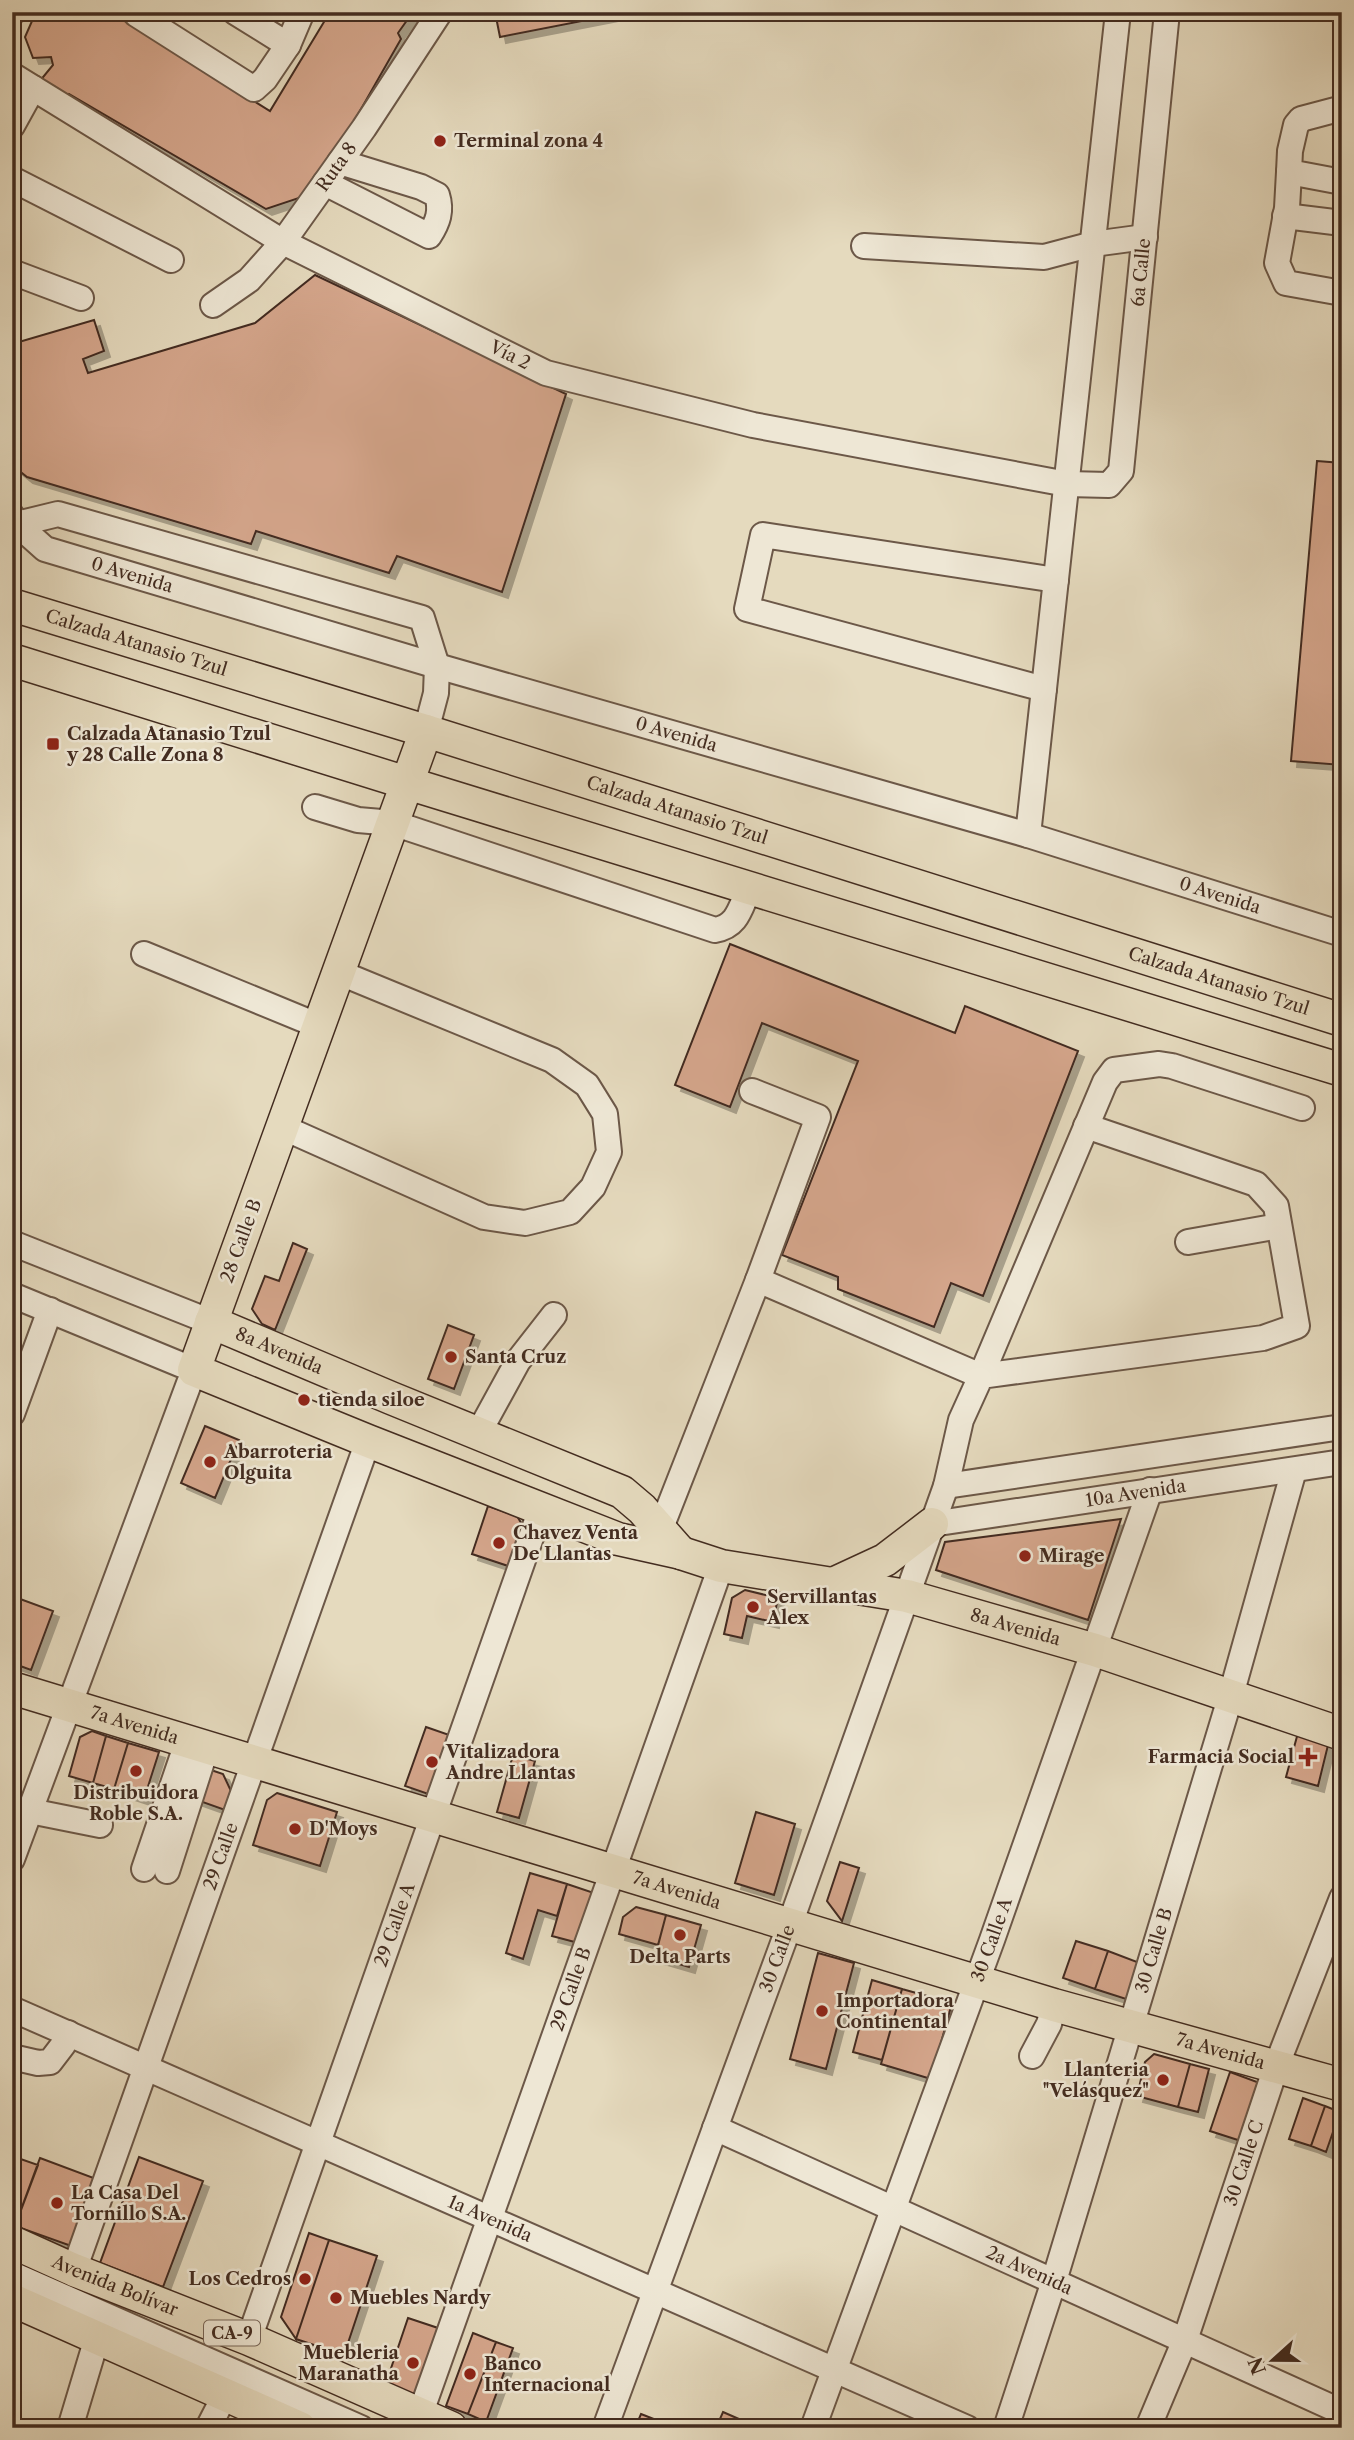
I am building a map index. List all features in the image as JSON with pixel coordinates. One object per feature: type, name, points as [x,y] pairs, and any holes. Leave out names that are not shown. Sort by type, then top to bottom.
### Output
[{"type":"main road","name":"Calzada Atanasio Tzul","points":[[12,605],[426,731],[1342,1020]]},
{"type":"main road","points":[[12,660],[1342,1070]]},
{"type":"main road","name":"28 Calle B","points":[[194,1370],[426,731]]},
{"type":"main road","name":"8a Avenida","points":[[211,1322],[622,1492],[665,1543]]},
{"type":"main road","name":"8a Avenida","points":[[194,1370],[618,1539],[665,1543],[721,1566],[906,1596],[1094,1650],[1342,1734]]},
{"type":"main road","points":[[831,1585],[885,1560],[932,1524]]},
{"type":"main road","name":"7a Avenida","points":[[12,1688],[1130,2028],[1342,2085]]},
{"type":"main road","name":"Avenida Bolívar","points":[[12,2242],[74,2270],[249,2339],[451,2428]]},
{"type":"main road","points":[[12,2300],[296,2427]]},
{"type":"street","points":[[136,12],[254,89],[265,79],[288,45],[302,12]]},
{"type":"street","points":[[235,12],[288,45]]},
{"type":"street","name":"Ruta 8","points":[[213,306],[249,280],[283,242],[440,12]]},
{"type":"street","points":[[1028,835],[1118,12]]},
{"type":"street","name":"6a Calle","points":[[1067,484],[1110,485],[1121,471],[1167,12]]},
{"type":"street","points":[[12,126],[22,82]]},
{"type":"street","name":"Vía 2","points":[[22,82],[283,242],[546,373],[752,425],[1067,484]]},
{"type":"street","points":[[1342,110],[1301,119],[1297,125],[1290,151],[1285,216],[1277,263],[1286,283],[1342,293]]},
{"type":"street","points":[[325,183],[429,236],[438,221],[440,205],[437,195],[421,187],[340,162]]},
{"type":"street","points":[[1289,172],[1342,182]]},
{"type":"street","points":[[12,179],[171,260]]},
{"type":"street","points":[[1285,216],[1342,223]]},
{"type":"street","points":[[864,246],[1044,257],[1093,244],[1144,237]]},
{"type":"street","points":[[12,272],[81,298]]},
{"type":"street","name":"0 Avenida","points":[[15,520],[58,514],[422,618]]},
{"type":"street","name":"0 Avenida","points":[[15,520],[46,550],[437,666],[1028,835],[1342,934]]},
{"type":"street","points":[[1044,690],[747,609],[763,535],[1056,580]]},
{"type":"street","name":"28 Calle B","points":[[422,618],[437,666],[436,692],[426,731]]},
{"type":"street","points":[[315,807],[358,820],[393,823],[715,930],[725,929],[733,924],[749,889]]},
{"type":"street","points":[[144,954],[319,1026]]},
{"type":"street","points":[[282,1127],[484,1217],[525,1223],[570,1212],[593,1187],[609,1152],[605,1114],[587,1086],[552,1060],[338,972]]},
{"type":"street","name":"30 Calle","points":[[605,2428],[790,1924],[946,1486],[961,1420],[1105,1082],[1114,1070],[1159,1064],[1186,1069],[1302,1108]]},
{"type":"street","points":[[665,1543],[818,1117],[752,1091]]},
{"type":"street","points":[[758,1280],[981,1376],[1264,1338],[1297,1326],[1276,1206],[1256,1184],[1086,1126]]},
{"type":"street","points":[[1188,1242],[1279,1226]]},
{"type":"street","name":"8a Avenida","points":[[12,1243],[211,1322]]},
{"type":"street","name":"8a Avenida","points":[[14,1299],[50,1310],[194,1370]]},
{"type":"street","points":[[12,1415],[50,1310]]},
{"type":"street","points":[[478,1434],[518,1361],[554,1315]]},
{"type":"street","name":"28 Calle B","points":[[12,1859],[194,1370]]},
{"type":"street","name":"10a Avenida","points":[[946,1486],[1342,1427]]},
{"type":"street","name":"29 Calle","points":[[74,2270],[368,1441]]},
{"type":"street","name":"10a Avenida","points":[[932,1524],[1342,1462]]},
{"type":"street","name":"30 Calle B","points":[[1006,2428],[1054,2281],[1231,1695],[1294,1470]]},
{"type":"street","name":"30 Calle A","points":[[813,2428],[895,2209],[1150,1490]]},
{"type":"street","name":"29 Calle A","points":[[249,2339],[541,1509]]},
{"type":"street","name":"29 Calle B","points":[[419,2414],[721,1566]]},
{"type":"street","points":[[155,1870],[197,1743]]},
{"type":"street","points":[[30,1811],[100,1825]]},
{"type":"street","name":"30 Calle C","points":[[1148,2428],[1185,2340],[1276,2067],[1342,1898]]},
{"type":"street","points":[[1032,2056],[1049,2024],[1054,2005]]},
{"type":"street","name":"1a Avenida","points":[[12,2009],[967,2428]]},
{"type":"street","points":[[12,2057],[38,2063],[50,2062],[63,2045],[68,2032]]},
{"type":"street","name":"2a Avenida","points":[[715,2128],[1185,2340],[1337,2412]]},
{"type":"street","points":[[12,2274],[361,2428]]},
{"type":"street","points":[[71,2428],[97,2338]]},
{"type":"street","points":[[210,2427],[225,2395]]},
{"type":"building","points":[[44,12],[110,12],[270,111],[330,12],[403,12],[410,16],[398,33],[401,39],[320,181],[308,195],[266,209],[69,94],[65,98],[39,82],[53,65],[51,57],[33,58],[25,37],[32,21],[46,21]]},
{"type":"building","points":[[495,12],[618,12],[618,14],[500,37]]},
{"type":"building","points":[[315,275],[566,394],[502,592],[397,556],[389,573],[256,531],[251,544],[27,477],[12,465],[12,344],[94,320],[104,351],[83,359],[88,373],[255,323]]},
{"type":"building","points":[[1317,461],[1342,463],[1342,765],[1291,761]]},
{"type":"building","points":[[730,944],[955,1033],[965,1006],[1078,1051],[983,1296],[951,1283],[934,1327],[838,1289],[838,1277],[782,1255],[858,1061],[762,1023],[730,1107],[675,1085]]},
{"type":"building","points":[[293,1243],[307,1249],[275,1330],[262,1324],[252,1309],[265,1276],[279,1281]]},
{"type":"building","name":"Santa Cruz","points":[[448,1325],[474,1335],[454,1389],[428,1379]]},
{"type":"building","name":"Abarroteria Olguita","points":[[205,1426],[239,1440],[215,1498],[181,1483]]},
{"type":"building","name":"Chavez Venta De Llantas","points":[[488,1506],[517,1516],[527,1533],[514,1568],[472,1554]]},
{"type":"building","name":"Mirage","points":[[1121,1519],[1088,1620],[936,1570],[945,1542]]},
{"type":"building","name":"Servillantas Alex","points":[[745,1590],[778,1598],[773,1622],[747,1616],[742,1638],[724,1634],[732,1598]]},
{"type":"building","points":[[12,1596],[53,1611],[31,1670],[12,1663]]},
{"type":"building","name":"Vitalizadora Andre Llantas","points":[[426,1727],[458,1738],[437,1797],[405,1786]]},
{"type":"building","name":"Farmacia Social","points":[[1299,1729],[1330,1737],[1318,1786],[1286,1777]]},
{"type":"building","points":[[92,1731],[106,1736],[93,1783],[69,1776],[80,1737]]},
{"type":"building","points":[[106,1736],[128,1743],[114,1789],[93,1783]]},
{"type":"building","name":"Distribuidora Roble S.A.","points":[[128,1743],[159,1752],[144,1799],[114,1789]]},
{"type":"building","points":[[513,1755],[535,1761],[519,1818],[497,1812]]},
{"type":"building","points":[[205,1768],[223,1774],[231,1791],[225,1810],[194,1799]]},
{"type":"building","name":"D'Moys","points":[[277,1793],[337,1812],[320,1866],[253,1845],[267,1800]]},
{"type":"building","points":[[756,1812],[795,1824],[774,1895],[735,1883]]},
{"type":"building","points":[[840,1862],[859,1868],[842,1921],[827,1901]]},
{"type":"building","points":[[530,1873],[567,1884],[557,1916],[538,1910],[523,1959],[506,1953]]},
{"type":"building","points":[[567,1884],[591,1892],[597,1906],[586,1945],[552,1936]]},
{"type":"building","points":[[636,1907],[666,1915],[658,1945],[619,1934],[623,1917]]},
{"type":"building","name":"Delta Parts","points":[[666,1915],[701,1925],[689,1967],[655,1957]]},
{"type":"building","points":[[1076,1941],[1108,1951],[1095,1989],[1063,1978]]},
{"type":"building","points":[[1108,1951],[1145,1965],[1135,1994],[1126,1999],[1095,1989]]},
{"type":"building","name":"Importadora Continental","points":[[818,1953],[854,1963],[826,2069],[790,2059]]},
{"type":"building","points":[[872,1980],[902,1989],[882,2060],[853,2052]]},
{"type":"building","points":[[902,1989],[952,2003],[931,2079],[881,2064]]},
{"type":"building","name":"Llanteria \"Velásquez\"","points":[[1154,2054],[1190,2064],[1178,2107],[1137,2096],[1145,2062]]},
{"type":"building","points":[[1190,2064],[1209,2069],[1198,2112],[1178,2107]]},
{"type":"building","points":[[1230,2072],[1257,2082],[1261,2092],[1244,2142],[1210,2131]]},
{"type":"building","points":[[1303,2098],[1325,2106],[1311,2146],[1289,2139]]},
{"type":"building","points":[[1325,2106],[1340,2112],[1326,2152],[1311,2146]]},
{"type":"building","points":[[12,2156],[38,2165],[15,2226],[12,2225]]},
{"type":"building","points":[[139,2157],[203,2181],[163,2287],[100,2263]]},
{"type":"building","name":"La Casa Del Tornillo S.A.","points":[[40,2158],[99,2180],[74,2247],[15,2226]]},
{"type":"building","name":"Los Cedros","points":[[309,2233],[329,2240],[296,2339],[281,2317]]},
{"type":"building","name":"Muebles Nardy","points":[[329,2240],[377,2256],[344,2355],[296,2339]]},
{"type":"building","name":"Muebleria Maranatha","points":[[408,2318],[444,2330],[421,2396],[382,2395]]},
{"type":"building","name":"Banco Internacional","points":[[473,2333],[496,2342],[468,2414],[446,2406]]},
{"type":"building","points":[[496,2342],[513,2348],[486,2422],[468,2414]]},
{"type":"building","points":[[723,2412],[755,2426],[716,2428]]},
{"type":"building","points":[[641,2414],[674,2427],[674,2428],[635,2428]]},
{"type":"place","name":"Terminal zona 4","points":[[440,141]]},
{"type":"place","name":"Calzada Atanasio Tzul y 28 Calle Zona 8","points":[[53,744]]},
{"type":"place","name":"Santa Cruz","points":[[451,1357]]},
{"type":"place","name":"tienda siloe","points":[[304,1400]]},
{"type":"place","name":"Abarroteria Olguita","points":[[210,1462]]},
{"type":"place","name":"Chavez Venta De Llantas","points":[[499,1543]]},
{"type":"place","name":"Mirage","points":[[1025,1556]]},
{"type":"place","name":"Servillantas Alex","points":[[753,1607]]},
{"type":"place","name":"Farmacia Social","points":[[1308,1757]]},
{"type":"place","name":"Vitalizadora Andre Llantas","points":[[432,1762]]},
{"type":"place","name":"Distribuidora Roble S.A.","points":[[136,1771]]},
{"type":"place","name":"D'Moys","points":[[295,1829]]},
{"type":"place","name":"Delta Parts","points":[[680,1935]]},
{"type":"place","name":"Importadora Continental","points":[[822,2011]]},
{"type":"place","name":"Llanteria \"Velásquez\"","points":[[1163,2080]]},
{"type":"place","name":"La Casa Del Tornillo S.A.","points":[[57,2203]]},
{"type":"place","name":"Los Cedros","points":[[305,2279]]},
{"type":"place","name":"Muebles Nardy","points":[[336,2298]]},
{"type":"place","name":"Muebleria Maranatha","points":[[413,2363]]},
{"type":"place","name":"Banco Internacional","points":[[470,2374]]}]
